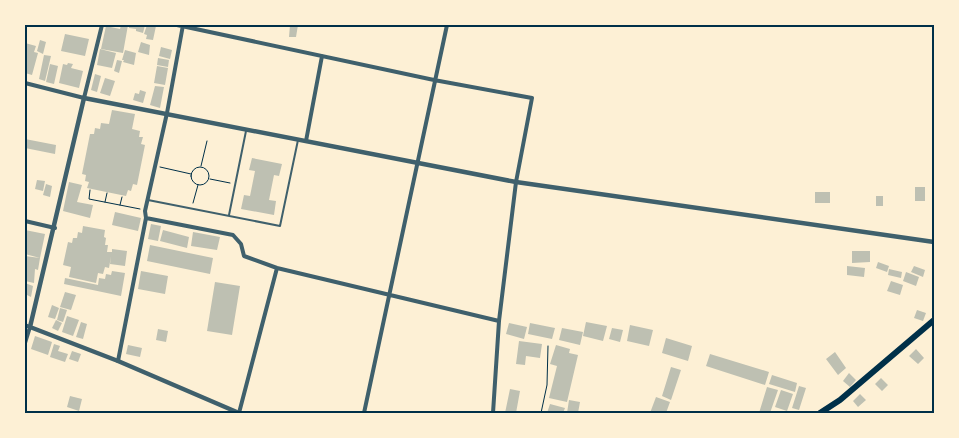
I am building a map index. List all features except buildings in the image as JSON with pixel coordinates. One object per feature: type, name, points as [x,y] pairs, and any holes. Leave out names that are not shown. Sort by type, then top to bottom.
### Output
[{"type":"highway","points":[[820,413],[840,400],[934,320]]},
{"type":"street","points":[[25,343],[27,326],[54,228],[102,25]]},
{"type":"street","points":[[177,25],[434,80],[532,98],[516,182],[499,321],[492,413]]},
{"type":"street","points":[[364,413],[416,162],[447,25]]},
{"type":"street","points":[[118,361],[183,26]]},
{"type":"street","points":[[306,141],[322,56]]},
{"type":"street","points":[[25,84],[84,98],[516,182],[934,242]]},
{"type":"street","points":[[146,218],[233,235],[241,244],[244,256],[277,268],[499,321]]},
{"type":"street","points":[[25,221],[54,228]]},
{"type":"street","points":[[27,326],[118,361],[239,413],[277,268]]},
{"type":"lane","points":[[229,216],[246,129]]},
{"type":"lane","points":[[148,200],[280,226],[298,139]]},
{"type":"path","points":[[201,167],[207,141]]},
{"type":"path","points":[[156,166],[191,174]]},
{"type":"path","points":[[201,167],[207,170],[209,178],[205,184],[198,184],[192,180],[191,174],[195,169],[201,167]]},
{"type":"path","points":[[209,178],[236,184]]},
{"type":"path","points":[[192,209],[198,184]]},
{"type":"path","points":[[90,190],[88,199],[146,211]]},
{"type":"path","points":[[105,202],[107,193]]},
{"type":"path","points":[[120,205],[122,197]]},
{"type":"path","points":[[541,413],[548,385],[548,346]]}]
